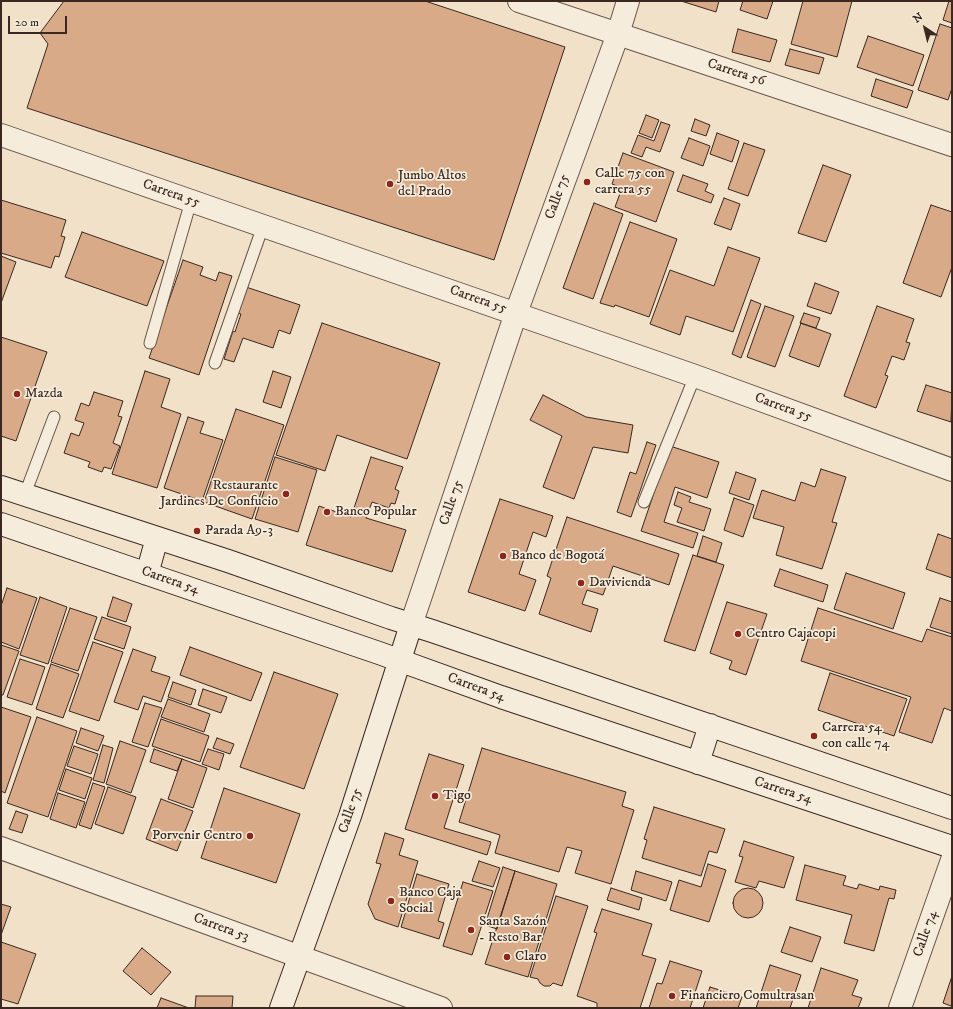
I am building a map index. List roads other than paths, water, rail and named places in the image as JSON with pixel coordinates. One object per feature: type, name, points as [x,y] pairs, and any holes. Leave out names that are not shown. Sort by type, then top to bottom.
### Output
[{"type":"street","name":"Carrera 56","points":[[519,1],[952,145]]},
{"type":"street","name":"Calle 75","points":[[281,1008],[350,816],[411,625],[516,313],[618,34],[628,1]]},
{"type":"street","name":"Carrera 55","points":[[1,135],[695,376],[952,470]]},
{"type":"street","points":[[1,486],[228,561],[411,625],[439,633],[952,808]]},
{"type":"street","name":"Carrera 54","points":[[1,524],[400,660],[502,697],[952,847]]},
{"type":"street","points":[[147,574],[157,538]]},
{"type":"street","points":[[698,763],[710,725]]},
{"type":"street","name":"Carrera 53","points":[[1,848],[441,1008]]},
{"type":"street","name":"Calle 74","points":[[900,1008],[952,860]]},
{"type":"lane","points":[[150,343],[191,201]]},
{"type":"lane","points":[[215,363],[263,226]]},
{"type":"lane","points":[[644,502],[695,376]]},
{"type":"lane","points":[[25,494],[54,417]]},
{"type":"place","name":"Calle 75 con carrera 55","points":[[587,182]]},
{"type":"place","name":"Jumbo Altos del Prado","points":[[390,184]]},
{"type":"place","name":"Mazda","points":[[17,394]]},
{"type":"place","name":"Restaurante Jardines De Confucio","points":[[286,494]]},
{"type":"place","name":"Banco Popular","points":[[327,512]]},
{"type":"place","name":"Parada A9-3","points":[[197,531]]},
{"type":"place","name":"Banco de Bogotá","points":[[503,556]]},
{"type":"place","name":"Davivienda","points":[[581,583]]},
{"type":"place","name":"Centro Cajacopi","points":[[738,634]]},
{"type":"place","name":"Carrera 54 con calle 74","points":[[814,736]]},
{"type":"place","name":"Tigo","points":[[435,796]]},
{"type":"place","name":"Porvenir Centro","points":[[250,836]]},
{"type":"place","name":"Banco Caja Social","points":[[391,901]]},
{"type":"place","name":"Santa Sazón - Resto Bar","points":[[471,930]]},
{"type":"place","name":"Claro","points":[[507,957]]},
{"type":"place","name":"Financiero Comultrasan","points":[[672,996]]}]
